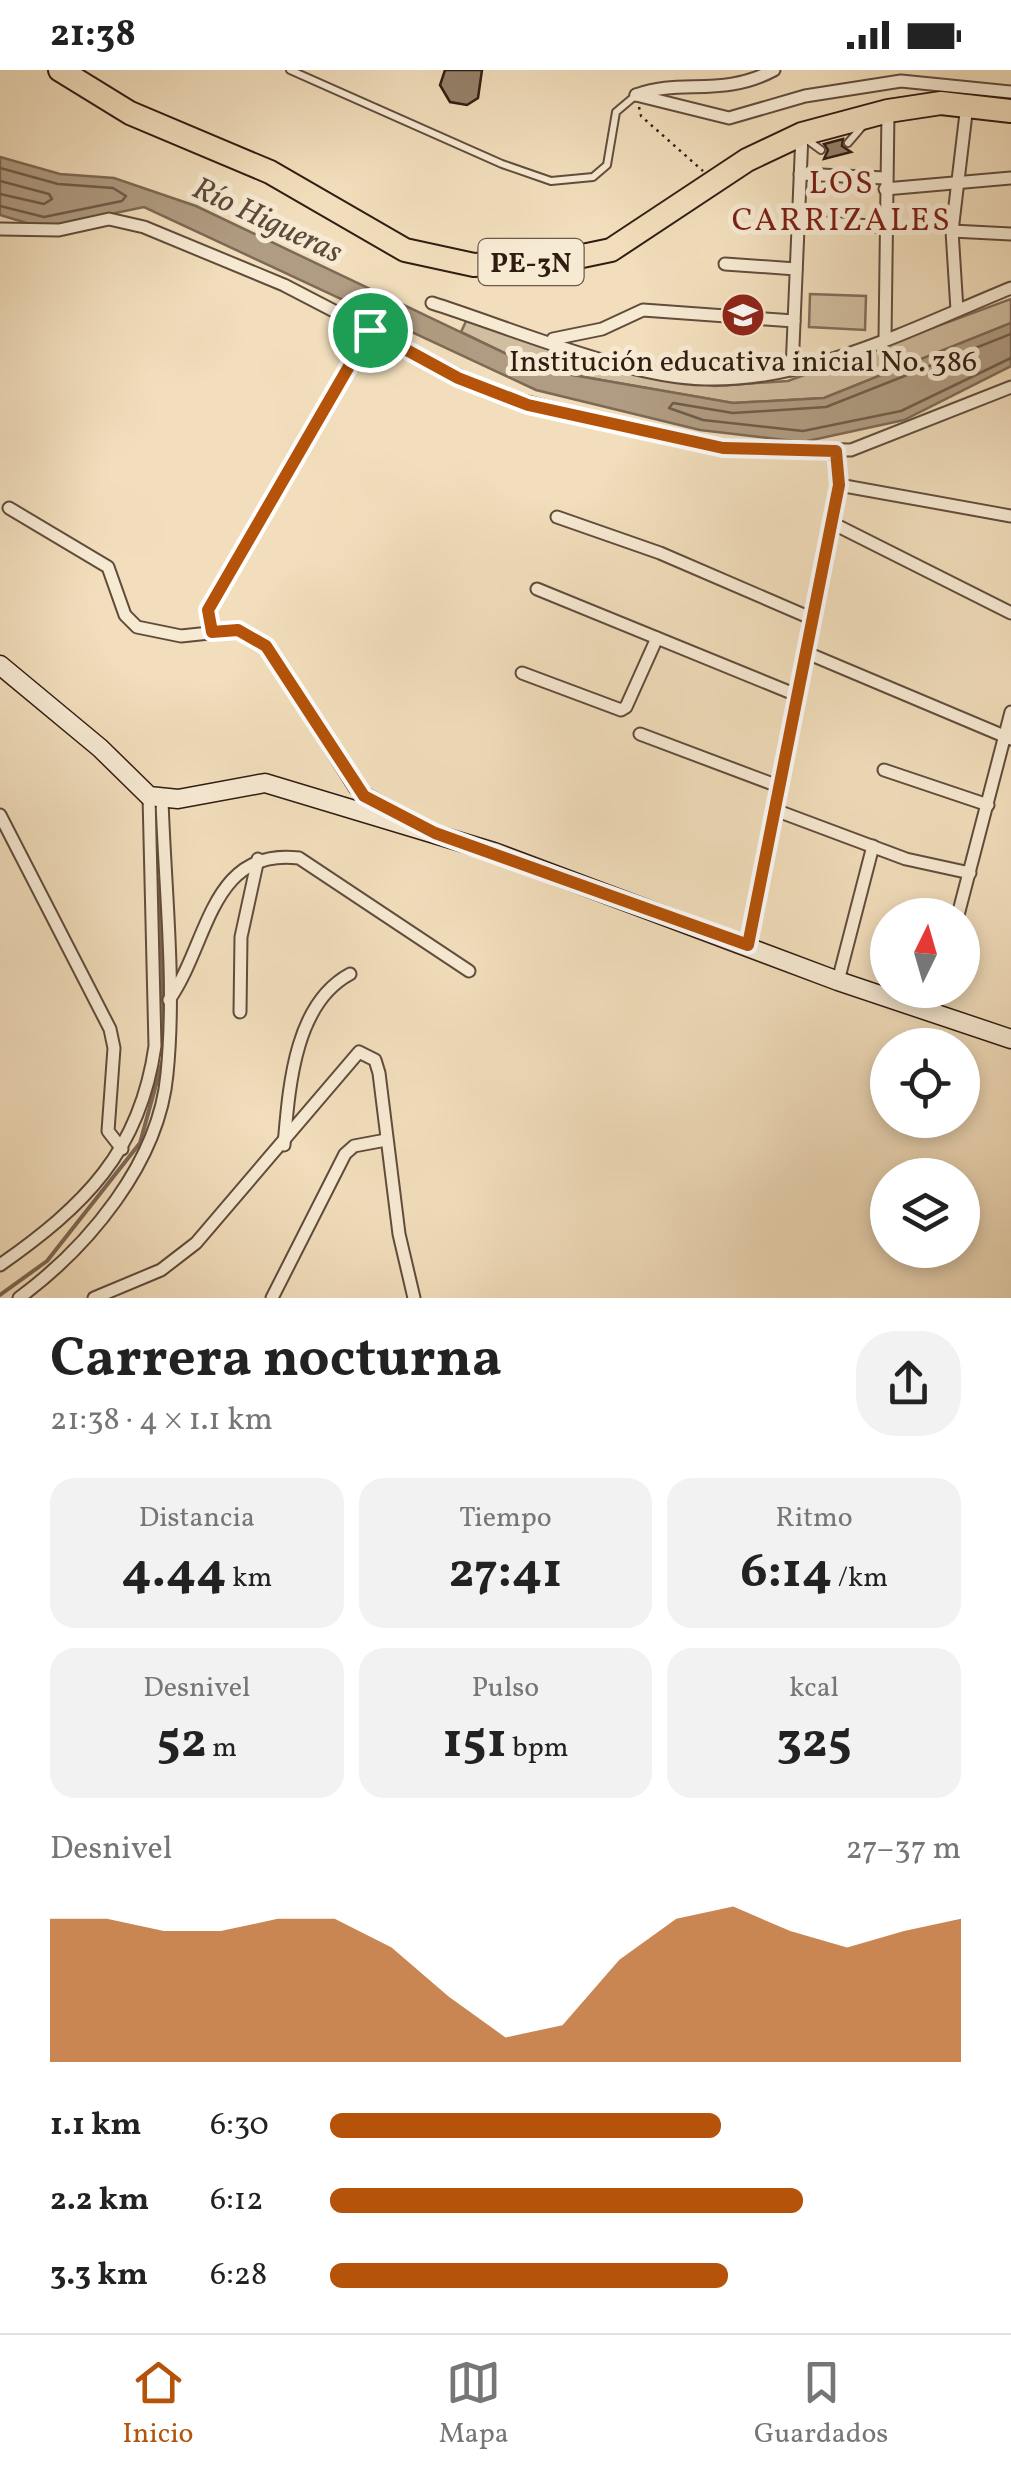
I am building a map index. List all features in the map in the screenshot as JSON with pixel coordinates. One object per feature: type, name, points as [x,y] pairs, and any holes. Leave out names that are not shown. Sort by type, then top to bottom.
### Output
[{"type":"highway","name":"PE-3N","points":[[60,70],[130,113],[270,172],[405,250],[474,265],[568,259],[610,250],[715,182],[802,134],[878,114],[967,102],[1011,111]]},
{"type":"street","points":[[636,95],[649,90],[718,89],[774,70]]},
{"type":"street","points":[[636,95],[729,118],[805,96],[900,81],[1011,92]]},
{"type":"street","points":[[957,310],[952,231],[954,186],[967,102]]},
{"type":"street","points":[[878,114],[885,183],[885,339]]},
{"type":"street","points":[[792,370],[802,134]]},
{"type":"street","points":[[800,174],[954,186],[1011,178]]},
{"type":"street","points":[[0,229],[60,230],[109,219],[144,226],[284,285],[458,378],[528,405],[723,448],[836,451],[872,445],[1011,387]]},
{"type":"street","points":[[798,221],[884,227]]},
{"type":"street","points":[[952,231],[1011,234]]},
{"type":"street","points":[[725,264],[796,269]]},
{"type":"street","points":[[432,303],[599,356],[704,379],[792,370],[885,339],[1011,288]]},
{"type":"street","points":[[548,340],[602,329],[643,310],[794,321]]},
{"type":"street","points":[[599,356],[602,329]]},
{"type":"street","points":[[212,632],[208,610],[370,330]]},
{"type":"street","points":[[748,945],[839,485],[836,451]]},
{"type":"street","points":[[839,485],[1011,516]]},
{"type":"street","points":[[9,508],[108,568],[125,615],[137,628],[181,636],[238,630],[266,646],[355,788],[435,833]]},
{"type":"street","points":[[557,517],[660,553],[813,619]]},
{"type":"street","points":[[832,524],[1011,613]]},
{"type":"street","points":[[537,589],[799,696]]},
{"type":"street","points":[[522,673],[621,710],[626,707],[657,638]]},
{"type":"street","points":[[808,652],[1008,738]]},
{"type":"street","points":[[0,665],[156,798],[169,1000],[167,1075],[134,1166],[113,1206],[19,1298]]},
{"type":"street","points":[[963,898],[1008,738],[1011,712]]},
{"type":"street","points":[[640,734],[778,786]]},
{"type":"street","points":[[884,770],[988,805]]},
{"type":"street","points":[[156,798],[265,783],[435,833],[838,981],[1010,1037]]},
{"type":"street","points":[[0,1266],[52,1229],[94,1187],[122,1148],[150,1085],[155,1046],[156,798]]},
{"type":"street","points":[[776,810],[906,859],[970,873]]},
{"type":"street","points":[[0,814],[110,1029],[114,1048],[108,1132],[122,1148]]},
{"type":"street","points":[[838,981],[872,846]]},
{"type":"street","points":[[169,1000],[184,978],[222,890],[242,867],[272,854],[299,858],[468,972]]},
{"type":"street","points":[[240,1012],[241,937],[258,859]]},
{"type":"street","points":[[284,1145],[294,1064],[318,1001],[331,984],[350,974]]},
{"type":"street","points":[[94,1298],[161,1270],[196,1243],[284,1145],[359,1052],[375,1060],[379,1073],[399,1234],[414,1298]]},
{"type":"street","points":[[272,1298],[345,1154],[354,1146],[386,1140]]},
{"type":"lane","points":[[290,70],[551,181],[593,178],[607,165],[616,112],[636,95]]},
{"type":"lane","points":[[848,143],[878,114]]},
{"type":"lane","points":[[802,134],[810,146],[821,150]]},
{"type":"path","points":[[636,95],[641,116],[715,182]]},
{"type":"shaded area","points":[[810,294],[866,296],[865,330],[809,327]]},
{"type":"shaded area","points":[[1011,299],[1011,323],[824,398],[733,403],[538,369],[461,332],[468,317],[602,367],[714,386],[788,381]]},
{"type":"water","points":[[0,157],[60,174],[114,178],[196,206],[538,369],[733,403],[824,398],[1011,323],[1011,366],[904,420],[803,442],[700,430],[536,390],[144,207],[43,228],[0,215]]},
{"type":"building","points":[[445,70],[482,70],[478,98],[467,105],[450,102],[440,85]]},
{"type":"building","points":[[843,139],[842,146],[851,152],[824,159],[828,150],[824,144]]},
{"type":"waterway","points":[[160,879],[164,1035]]},
{"type":"waterway","points":[[0,1295],[47,1261],[140,1143],[163,1059]]},
{"type":"place","name":"Institución educativa inicial No. 386","points":[[743,315]]},
{"type":"district","name":"LOS CARRIZALES","points":[[842,200]]},
{"type":"route","points":[[370,330],[458,378],[528,405],[723,448],[836,451],[839,485],[748,945],[435,833],[364,796],[355,788],[266,646],[238,630],[212,632],[208,610],[370,330]]},
{"type":"water label","name":"Río Higueras","points":[[268,219]]}]
